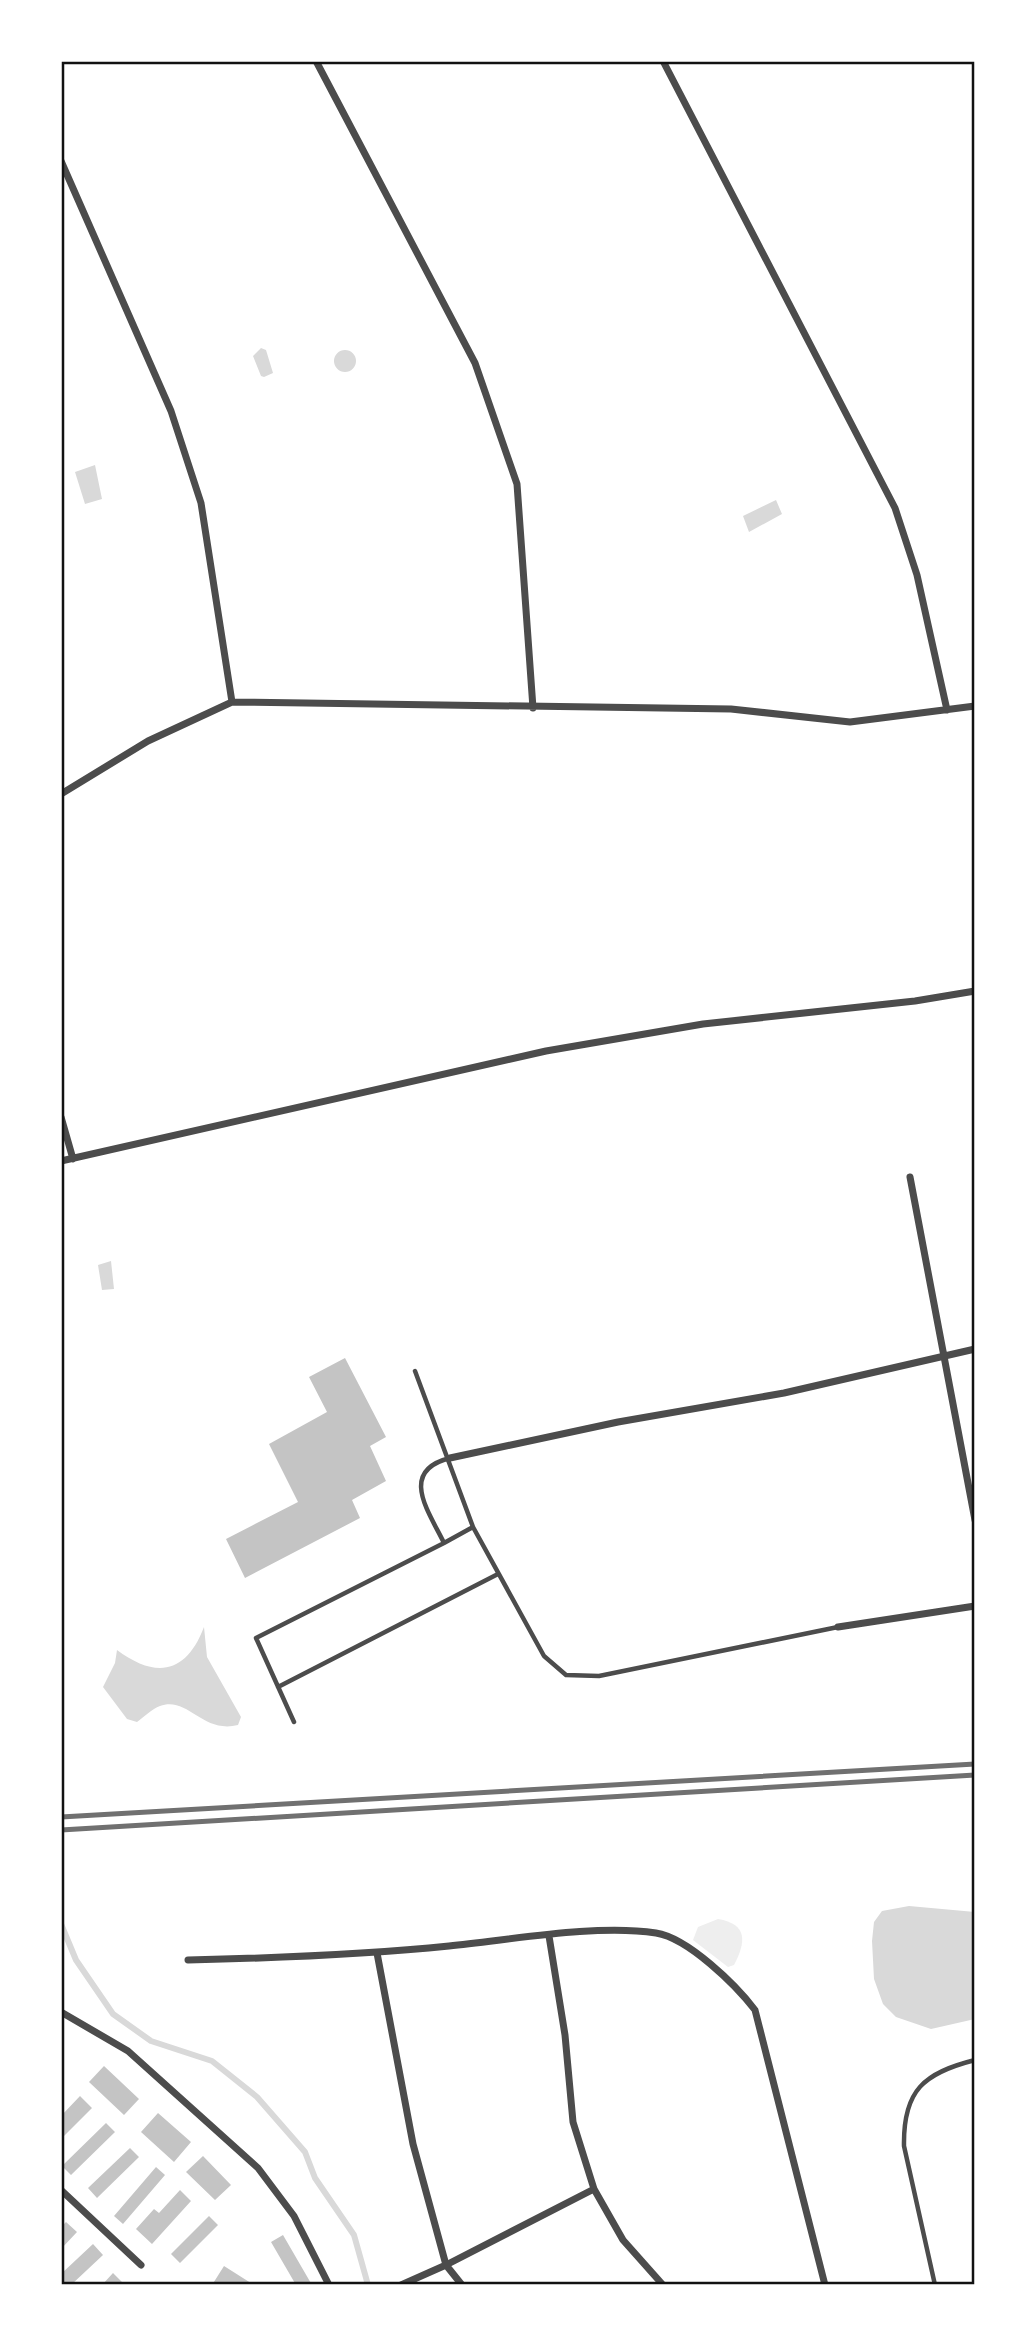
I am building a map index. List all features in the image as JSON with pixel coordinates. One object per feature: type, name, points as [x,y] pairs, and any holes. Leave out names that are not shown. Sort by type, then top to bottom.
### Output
[{"type":"street","points":[[316,61],[475,363],[517,484],[533,708]]},
{"type":"street","points":[[663,61],[895,508],[917,575],[947,710]]},
{"type":"street","points":[[61,161],[171,411],[201,503],[232,702]]},
{"type":"street","points":[[61,794],[148,741],[232,702],[731,709],[850,722],[975,706]]},
{"type":"street","points":[[61,1161],[547,1051],[703,1024],[915,1001],[975,991]]},
{"type":"street","points":[[61,1117],[73,1159]]},
{"type":"street","points":[[910,1177],[975,1520]]},
{"type":"street","points":[[450,1458],[618,1422],[784,1393],[975,1349]]},
{"type":"street","points":[[838,1627],[975,1606]]},
{"type":"street","points":[[188,1960],[377,1954],[607,1931],[659,1933],[693,1952],[734,1983],[755,2010],[825,2285]]},
{"type":"street","points":[[549,1936],[565,2035],[573,2122],[594,2189],[623,2240],[663,2285]]},
{"type":"street","points":[[377,1954],[413,2144],[446,2265],[462,2285]]},
{"type":"street","points":[[61,2012],[128,2050],[258,2168],[294,2216],[328,2285]]},
{"type":"street","points":[[401,2285],[446,2265],[594,2189]]},
{"type":"street","points":[[61,2190],[141,2265]]},
{"type":"lane","points":[[415,1371],[450,1458],[473,1528],[544,1656],[566,1675],[599,1676],[838,1627]]},
{"type":"lane","points":[[444,1543],[420,1492],[424,1474],[433,1462],[450,1458]]},
{"type":"lane","points":[[294,1722],[256,1638],[473,1528]]},
{"type":"lane","points":[[278,1687],[498,1574]]},
{"type":"lane","points":[[935,2285],[904,2146],[903,2124],[908,2105],[925,2079],[948,2067],[975,2060]]},
{"type":"shaded area","points":[[261,348],[266,350],[273,373],[264,377],[261,376],[253,356]]},
{"type":"shaded area","points":[[345,350],[353,353],[356,361],[353,369],[345,372],[337,369],[334,361],[337,353]]},
{"type":"shaded area","points":[[95,465],[102,499],[85,504],[75,472]]},
{"type":"shaded area","points":[[776,500],[782,514],[749,532],[743,516]]},
{"type":"shaded area","points":[[111,1261],[114,1289],[102,1290],[98,1265]]},
{"type":"shaded area","points":[[204,1627],[207,1657],[241,1717],[238,1725],[215,1724],[170,1704],[157,1707],[137,1722],[127,1719],[103,1687],[115,1663],[117,1650],[145,1665],[168,1667],[179,1663],[188,1654],[197,1643]]},
{"type":"shaded area","points":[[909,1906],[975,1912],[975,2019],[931,2029],[896,2017],[883,2004],[874,1979],[874,1922],[882,1911]]},
{"type":"shaded area","points":[[718,1919],[735,1925],[742,1935],[738,1957],[734,1965],[728,1967],[693,1940],[698,1927]]},
{"type":"building","points":[[345,1358],[386,1437],[370,1446],[386,1481],[352,1500],[360,1518],[245,1578],[226,1539],[298,1502],[269,1444],[327,1412],[309,1377]]},
{"type":"building","points":[[104,2066],[139,2099],[124,2115],[89,2082]]},
{"type":"building","points":[[80,2096],[92,2108],[61,2139],[61,2116]]},
{"type":"building","points":[[158,2113],[191,2142],[174,2162],[141,2132]]},
{"type":"building","points":[[106,2123],[115,2132],[71,2175],[62,2166]]},
{"type":"building","points":[[130,2148],[139,2157],[97,2198],[88,2188]]},
{"type":"building","points":[[203,2156],[231,2185],[215,2200],[186,2172]]},
{"type":"building","points":[[156,2167],[165,2175],[123,2224],[114,2216]]},
{"type":"building","points":[[180,2190],[191,2201],[152,2244],[136,2229],[154,2209],[159,2213]]},
{"type":"building","points":[[209,2216],[218,2225],[180,2263],[171,2254]]},
{"type":"building","points":[[66,2222],[77,2232],[61,2249],[61,2227]]},
{"type":"building","points":[[283,2235],[312,2285],[296,2285],[271,2242]]},
{"type":"building","points":[[93,2244],[103,2255],[71,2285],[61,2285],[61,2274]]},
{"type":"building","points":[[224,2266],[254,2285],[212,2285]]},
{"type":"building","points":[[113,2273],[122,2282],[118,2285],[102,2285]]},
{"type":"waterway","points":[[61,1924],[76,1960],[113,2014],[151,2041],[212,2061],[257,2097],[305,2152],[315,2178],[354,2235],[368,2285]]},
{"type":"railway","points":[[61,1817],[975,1764]]},
{"type":"railway","points":[[61,1830],[975,1775]]}]
